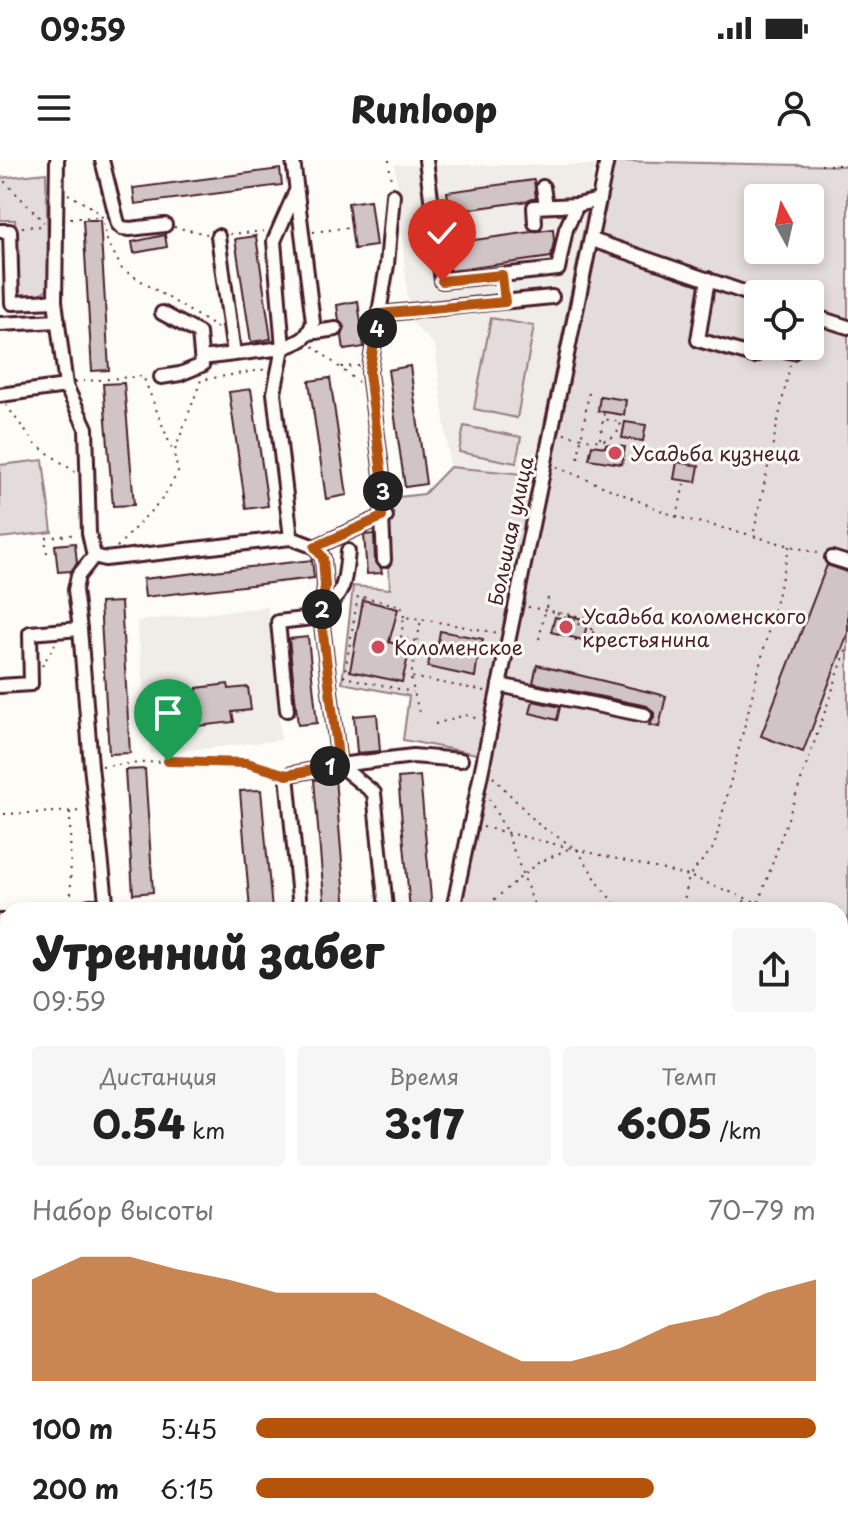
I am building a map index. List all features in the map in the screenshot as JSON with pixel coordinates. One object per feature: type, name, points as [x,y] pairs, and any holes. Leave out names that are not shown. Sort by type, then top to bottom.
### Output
[{"type":"street","points":[[57,160],[55,301],[66,384],[86,428],[89,533],[99,558]]},
{"type":"street","points":[[102,160],[118,224],[122,228],[165,225]]},
{"type":"street","points":[[293,160],[313,322],[307,336]]},
{"type":"street","points":[[426,160],[442,281],[558,269],[566,229],[577,205]]},
{"type":"street","name":"Большая улица","points":[[455,902],[607,160]]},
{"type":"street","points":[[543,187],[546,205]]},
{"type":"street","points":[[291,538],[274,393],[283,348],[274,241],[296,191]]},
{"type":"street","points":[[384,560],[383,483],[369,373],[387,265],[393,195]]},
{"type":"street","points":[[535,223],[534,207],[577,205],[599,200]]},
{"type":"street","points":[[5,231],[12,303],[55,301]]},
{"type":"street","points":[[221,235],[234,354]]},
{"type":"street","points":[[592,240],[744,292]]},
{"type":"street","points":[[708,279],[698,340],[744,353]]},
{"type":"street","points":[[379,314],[552,297]]},
{"type":"street","points":[[161,377],[180,374],[202,365],[199,333],[162,313]]},
{"type":"street","points":[[824,319],[848,327]]},
{"type":"street","points":[[0,324],[58,321]]},
{"type":"street","points":[[202,358],[283,348],[307,336],[336,329]]},
{"type":"street","points":[[0,396],[66,384]]},
{"type":"street","points":[[315,547],[384,517]]},
{"type":"street","points":[[106,902],[75,590],[78,576],[99,558],[291,538],[315,547],[323,558],[325,586],[322,614],[339,765],[374,793],[385,902]]},
{"type":"street","points":[[287,710],[278,622],[322,614],[335,601],[344,586],[348,551]]},
{"type":"street","points":[[832,558],[848,563]]},
{"type":"street","points":[[0,686],[31,684],[30,633],[80,629]]},
{"type":"street","points":[[498,689],[645,715]]},
{"type":"street","points":[[299,902],[287,775],[413,756],[461,760]]},
{"type":"path","points":[[389,160],[393,195]]},
{"type":"path","points":[[821,165],[848,165]]},
{"type":"path","points":[[0,175],[47,226],[12,227],[5,231]]},
{"type":"path","points":[[56,187],[93,208],[102,217],[107,240],[122,269],[232,334]]},
{"type":"path","points":[[57,219],[102,217]]},
{"type":"path","points":[[165,225],[221,235],[278,230]]},
{"type":"path","points":[[302,234],[351,227]]},
{"type":"path","points":[[307,336],[372,392]]},
{"type":"path","points":[[753,536],[792,360]]},
{"type":"path","points":[[340,367],[371,365]]},
{"type":"path","points":[[174,453],[201,380],[279,367]]},
{"type":"path","points":[[66,384],[143,376],[174,453],[178,472],[164,497],[99,558]]},
{"type":"path","points":[[578,458],[589,392]]},
{"type":"path","points":[[0,396],[35,444],[88,481]]},
{"type":"path","points":[[600,440],[604,413]]},
{"type":"path","points":[[551,431],[600,440],[614,438],[619,433],[621,422],[603,419]]},
{"type":"path","points":[[545,462],[677,517],[832,558]]},
{"type":"path","points":[[677,517],[684,483]]},
{"type":"path","points":[[47,553],[45,538],[89,533]]},
{"type":"path","points":[[684,902],[689,876],[714,847],[790,545]]},
{"type":"path","points":[[413,692],[344,677],[358,596],[401,606],[404,617],[401,638],[417,642]]},
{"type":"path","points":[[539,639],[548,598]]},
{"type":"path","points":[[515,604],[594,619]]},
{"type":"path","points":[[570,636],[570,639],[583,641],[590,638],[594,619],[601,612],[613,614]]},
{"type":"path","points":[[556,613],[568,618]]},
{"type":"path","points":[[404,617],[509,636]]},
{"type":"path","points":[[419,713],[411,677],[421,619]]},
{"type":"path","points":[[574,619],[579,621],[578,625]]},
{"type":"path","points":[[31,684],[63,630]]},
{"type":"path","points":[[591,632],[607,636]]},
{"type":"path","points":[[759,902],[848,645]]},
{"type":"path","points":[[414,659],[430,650],[444,653]]},
{"type":"path","points":[[411,677],[483,691],[498,689]]},
{"type":"path","points":[[435,724],[465,715],[492,722]]},
{"type":"path","points":[[91,766],[168,761],[247,763],[287,775]]},
{"type":"path","points":[[482,766],[539,825],[577,849],[613,902]]},
{"type":"path","points":[[479,780],[507,833],[533,902]]},
{"type":"path","points":[[4,814],[96,811]]},
{"type":"path","points":[[70,812],[73,902]]},
{"type":"path","points":[[470,824],[689,876],[756,902]]},
{"type":"path","points":[[491,902],[536,864],[571,848]]},
{"type":"path","points":[[744,902],[745,898]]},
{"type":"shaded area","points":[[614,161],[848,166],[848,902],[449,902],[477,754],[403,740],[409,696],[342,683],[353,586],[390,589],[386,510],[390,498],[424,494],[450,467],[534,475],[588,209],[605,212]]},
{"type":"shaded area","points":[[395,165],[595,165],[534,476],[450,467],[435,345],[410,321]]},
{"type":"shaded area","points":[[46,173],[49,287],[39,294],[20,297],[15,220],[0,220],[0,178]]},
{"type":"shaded area","points":[[491,318],[534,326],[517,418],[474,409]]},
{"type":"shaded area","points":[[464,426],[521,437],[516,463],[459,452]]},
{"type":"shaded area","points":[[43,460],[52,532],[0,538],[0,465]]},
{"type":"shaded area","points":[[268,607],[281,740],[151,754],[137,621]]},
{"type":"building","points":[[280,169],[282,185],[135,204],[133,188]]},
{"type":"building","points":[[534,180],[536,198],[450,212],[447,192]]},
{"type":"building","points":[[370,200],[376,246],[354,249],[348,203]]},
{"type":"building","points":[[83,220],[100,220],[109,370],[92,371]]},
{"type":"building","points":[[553,229],[551,257],[450,271],[446,244]]},
{"type":"building","points":[[165,235],[167,247],[134,253],[132,242]]},
{"type":"building","points":[[256,236],[271,339],[251,342],[235,239]]},
{"type":"building","points":[[358,301],[364,347],[344,350],[342,336],[345,327],[339,321],[337,305]]},
{"type":"building","points":[[410,366],[426,484],[405,487],[388,370]]},
{"type":"building","points":[[330,378],[347,495],[326,499],[309,381]]},
{"type":"building","points":[[124,383],[134,505],[113,506],[103,384]]},
{"type":"building","points":[[251,389],[268,506],[246,509],[229,392]]},
{"type":"building","points":[[600,396],[626,400],[624,415],[598,411]]},
{"type":"building","points":[[625,422],[646,425],[643,441],[622,438]]},
{"type":"building","points":[[606,444],[625,447],[622,464],[589,459],[592,445],[606,447]]},
{"type":"building","points":[[677,462],[699,466],[696,482],[674,479]]},
{"type":"building","points":[[374,534],[375,561],[382,573],[367,574],[364,535]]},
{"type":"building","points":[[75,543],[77,563],[71,571],[58,572],[55,545]]},
{"type":"building","points":[[312,560],[314,578],[145,597],[143,579]]},
{"type":"building","points":[[827,565],[848,572],[848,633],[803,752],[761,736]]},
{"type":"building","points":[[363,600],[398,609],[389,642],[410,648],[402,682],[350,671]]},
{"type":"building","points":[[121,602],[130,753],[109,754],[100,603]]},
{"type":"building","name":"Усадьба коломенского крестьянина","points":[[569,615],[582,619],[581,623],[587,625],[583,640],[551,632],[555,617],[568,620]]},
{"type":"building","points":[[440,631],[483,639],[475,677],[428,667],[430,654],[436,655]]},
{"type":"building","points":[[308,637],[317,723],[298,725],[289,639]]},
{"type":"building","points":[[537,665],[666,696],[659,727],[649,725],[654,713],[647,706],[533,683]]},
{"type":"building","points":[[228,684],[229,689],[248,687],[251,710],[232,712],[234,722],[198,726],[196,715],[180,717],[178,694]]},
{"type":"building","points":[[533,701],[560,707],[557,720],[530,713]]},
{"type":"building","points":[[377,714],[380,751],[357,753],[354,716]]},
{"type":"building","points":[[145,769],[153,892],[133,894],[125,770]]},
{"type":"building","points":[[420,776],[431,902],[409,902],[398,778]]},
{"type":"building","points":[[335,778],[345,902],[324,902],[314,780]]},
{"type":"building","points":[[261,790],[271,902],[249,902],[240,791]]},
{"type":"place","name":"Усадьба кузнеца","points":[[615,453]]},
{"type":"place","name":"Усадьба коломенского крестьянина","points":[[566,627]]},
{"type":"place","name":"Коломенское","points":[[378,647]]},
{"type":"route","points":[[168,761],[247,763],[287,775],[339,765],[321,617],[325,586],[323,558],[315,547],[382,517],[383,483],[369,373],[379,314],[505,302],[502,275],[442,281]]}]
